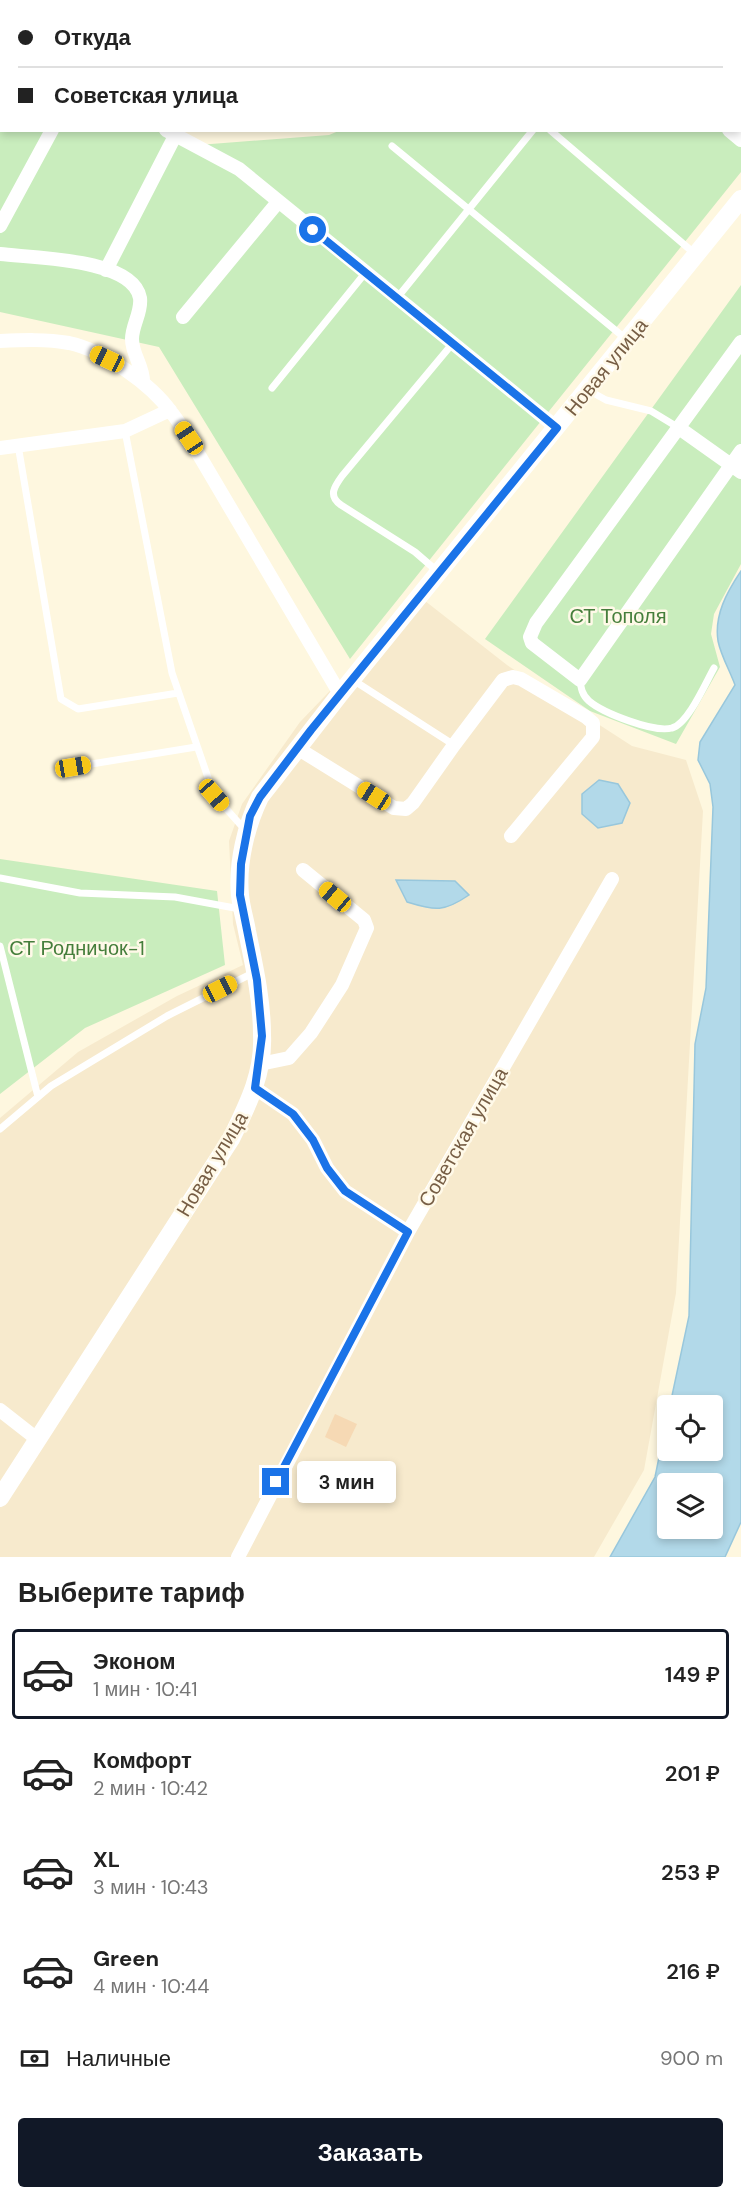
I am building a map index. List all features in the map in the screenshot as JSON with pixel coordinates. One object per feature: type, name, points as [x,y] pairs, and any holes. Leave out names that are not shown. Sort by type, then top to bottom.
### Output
[{"type":"street","points":[[0,226],[51,132]]},
{"type":"street","points":[[106,270],[170,133],[240,169],[557,428]]},
{"type":"street","name":"Новая улица","points":[[0,1498],[231,1139],[255,1088],[262,1036],[255,972],[240,895],[241,864],[250,816],[260,797],[340,694],[741,199]]},
{"type":"street","points":[[183,317],[278,202]]},
{"type":"street","points":[[0,254],[69,260],[106,270],[123,277],[132,284],[140,297],[140,309],[132,329],[132,338],[133,351],[141,369],[143,383]]},
{"type":"street","points":[[0,341],[47,340],[72,344],[107,359],[143,383],[170,410],[340,694]]},
{"type":"street","points":[[741,342],[536,623],[530,637],[532,643],[580,680],[736,469],[741,451]]},
{"type":"street","points":[[0,448],[125,431],[170,410]]},
{"type":"street","points":[[679,428],[736,469]]},
{"type":"street","points":[[297,748],[394,808],[406,809],[413,804],[503,680],[508,677],[521,679],[586,717],[593,723],[593,736],[552,790],[511,837]]},
{"type":"street","points":[[260,1064],[289,1058],[311,1034],[342,986],[367,928],[364,920],[303,870]]},
{"type":"street","name":"Советская улица","points":[[238,1557],[408,1232],[612,879]]},
{"type":"street","points":[[255,1088],[293,1114],[313,1140],[327,1168],[345,1191],[408,1232]]},
{"type":"street","points":[[0,1410],[37,1439]]},
{"type":"lane","points":[[397,298],[530,132]]},
{"type":"lane","points":[[552,132],[696,254]]},
{"type":"lane","points":[[392,146],[627,340]]},
{"type":"lane","points":[[272,388],[366,272]]},
{"type":"lane","points":[[439,573],[415,552],[334,501],[332,494],[334,486],[342,476],[453,343]]},
{"type":"lane","points":[[588,390],[606,400],[651,411],[679,428]]},
{"type":"lane","points":[[125,431],[172,673],[178,693],[214,795],[247,833]]},
{"type":"lane","points":[[18,445],[61,699],[78,710],[178,693]]},
{"type":"lane","points":[[580,680],[582,691],[588,700],[602,710],[656,729],[672,728],[685,718],[714,668]]},
{"type":"lane","points":[[352,680],[454,745]]},
{"type":"lane","points":[[73,767],[196,747]]},
{"type":"lane","points":[[0,878],[80,893],[175,897],[243,909]]},
{"type":"lane","points":[[0,946],[38,1097]]},
{"type":"lane","points":[[0,1129],[51,1086],[167,1016],[255,972]]},
{"type":"shaded area","points":[[420,597],[507,665],[632,746],[686,760],[703,811],[676,1293],[644,1470],[594,1557],[0,1557],[0,1118],[78,1052],[177,996],[243,965],[233,924],[229,841],[242,804],[300,722]]},
{"type":"green space","points":[[0,132],[159,132],[185,146],[329,135],[336,132],[741,132],[741,172],[350,659],[159,347],[0,312]]},
{"type":"green space","name":"СТ Тополя","points":[[741,285],[741,564],[714,614],[711,634],[720,667],[676,744],[590,711],[485,639]]},
{"type":"green space","name":"СТ Родничок-1","points":[[0,859],[217,891],[225,965],[85,1028],[0,1094]]},
{"type":"water","points":[[741,571],[741,1522],[725,1557],[610,1557],[655,1477],[658,1461],[723,1461],[723,1395],[672,1395],[689,1316],[695,1044],[706,988],[713,807],[710,784],[698,760],[700,742],[735,685],[721,652],[717,631],[720,613]]},
{"type":"water","points":[[599,780],[618,784],[630,803],[622,823],[598,828],[582,814],[582,794]]},
{"type":"water","points":[[396,880],[455,881],[469,895],[446,907],[425,907],[407,902]]},
{"type":"building","points":[[335,1414],[357,1424],[346,1447],[325,1437]]},
{"type":"route","points":[[276,1482],[408,1232],[345,1191],[327,1168],[313,1140],[293,1114],[255,1088],[262,1036],[257,980],[240,895],[241,864],[250,816],[260,797],[311,730],[557,428],[313,230]]}]
